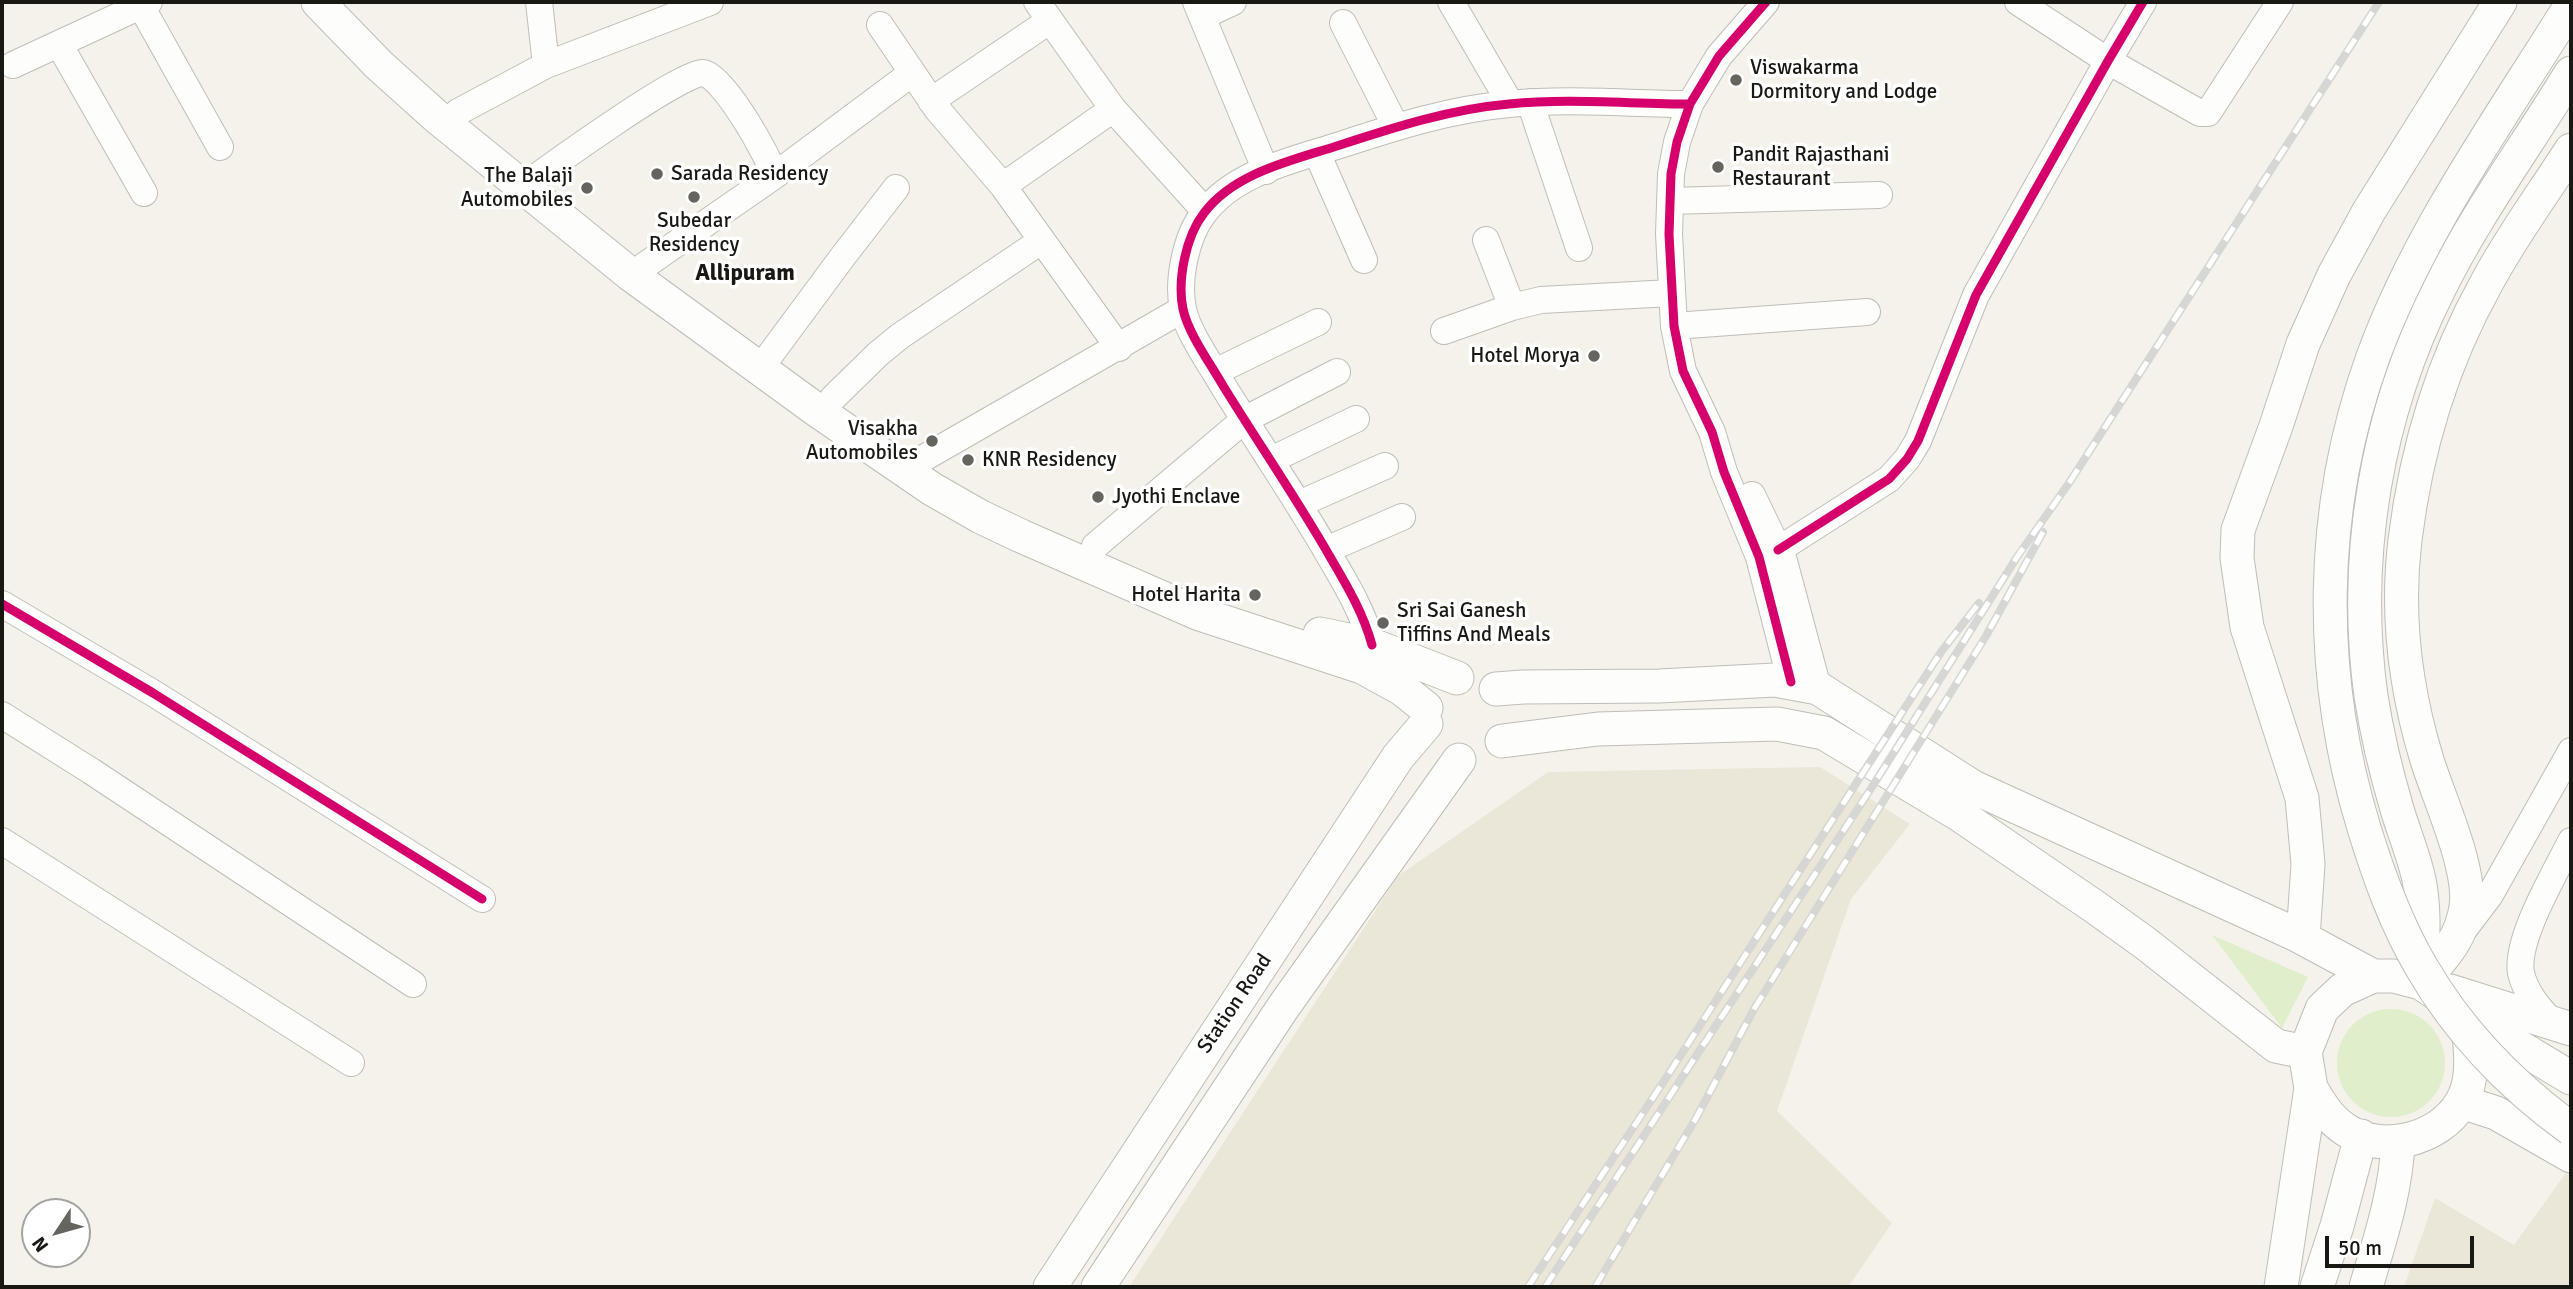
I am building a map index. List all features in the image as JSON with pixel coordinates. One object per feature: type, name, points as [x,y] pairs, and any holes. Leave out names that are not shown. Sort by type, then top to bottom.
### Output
[{"type":"main road","points":[[318,2],[379,65],[438,118],[833,398],[981,517],[1197,613],[1362,667],[1402,690],[1426,716]]},
{"type":"main road","points":[[339,2],[375,39],[458,112],[529,182],[630,274],[710,334],[915,466],[948,478],[997,505],[1203,593],[1313,632],[1372,645],[1457,678],[1478,679],[1496,689],[1506,705],[1508,723],[1502,741],[1491,753],[1475,760],[1459,760],[1443,752],[1431,740],[1426,716],[1433,694],[1444,684],[1457,678]]},
{"type":"main road","points":[[2303,938],[2308,864],[2302,798],[2247,627],[2236,558],[2238,530],[2303,344],[2329,285],[2369,211],[2500,2]]},
{"type":"main road","points":[[2571,5],[2422,246],[2388,318],[2348,440],[2334,520],[2329,601],[2333,678],[2345,758],[2375,864],[2390,903],[2422,969],[2484,1053],[2571,1129]]},
{"type":"main road","points":[[2421,983],[2424,922],[2419,881],[2384,761],[2367,656],[2365,583],[2375,485],[2392,407],[2427,313],[2477,221],[2571,73]]},
{"type":"main road","points":[[2421,983],[2459,937],[2466,907],[2467,882],[2421,742],[2405,666],[2402,605],[2405,540],[2414,482],[2426,428],[2463,330],[2486,283],[2571,150]]},
{"type":"main road","points":[[1496,689],[1659,687],[1774,680],[1817,691],[1973,787],[2303,938],[2373,976]]},
{"type":"main road","name":"Station Road","points":[[1050,1287],[1426,716]]},
{"type":"main road","points":[[1502,741],[1598,729],[1763,724],[1800,727],[1824,733],[1981,830],[2144,943],[2276,1046],[2305,1052]]},
{"type":"main road","name":"Station Road","points":[[1098,1287],[1284,1006],[1459,760]]},
{"type":"main road","points":[[2281,1287],[2311,1088],[2305,1052],[2322,1009],[2342,990],[2373,976],[2395,976],[2566,1031]]},
{"type":"main road","points":[[2421,983],[2467,1015],[2571,1078]]},
{"type":"main road","points":[[2311,1088],[2325,1113],[2347,1131],[2372,1141],[2398,1142],[2426,1134],[2448,1118],[2462,1102],[2471,1070],[2467,1015]]},
{"type":"main road","points":[[2462,1102],[2496,1113],[2571,1156]]},
{"type":"main road","points":[[2318,1287],[2361,1136]]},
{"type":"main road","points":[[2366,1287],[2389,1209],[2397,1168],[2398,1142]]},
{"type":"street","points":[[539,2],[546,65]]},
{"type":"street","points":[[458,112],[546,65],[710,2]]},
{"type":"street","points":[[1233,2],[1200,9],[1266,171]]},
{"type":"street","points":[[1451,2],[1520,103],[1580,248]]},
{"type":"street","points":[[1766,2],[1719,56],[1689,104],[1677,142],[1670,201],[1671,293],[1674,327],[1683,371],[1712,432],[1724,472],[1817,691]]},
{"type":"street","points":[[2018,2],[2108,61],[2200,113],[2208,113],[2280,2]]},
{"type":"street","points":[[1778,550],[1889,479],[1907,460],[1976,295],[2143,2]]},
{"type":"street","points":[[13,65],[145,4],[220,147]]},
{"type":"street","points":[[931,101],[1043,12],[1113,109],[1205,211]]},
{"type":"street","points":[[1343,23],[1396,127]]},
{"type":"street","points":[[880,25],[931,101],[1003,186],[1119,348]]},
{"type":"street","points":[[59,44],[144,193]]},
{"type":"street","points":[[529,182],[633,111],[687,79],[704,73],[712,76],[734,104],[766,156],[774,176]]},
{"type":"street","points":[[644,265],[774,176],[912,73]]},
{"type":"street","points":[[1372,645],[1360,608],[1299,504],[1215,372],[1183,309],[1182,283],[1195,227],[1205,211],[1236,186],[1266,171],[1396,127],[1474,108],[1520,103],[1689,104]]},
{"type":"street","points":[[1003,186],[1113,109]]},
{"type":"street","points":[[1317,153],[1364,260]]},
{"type":"street","points":[[770,355],[896,188]]},
{"type":"street","points":[[1670,201],[1879,195]]},
{"type":"street","points":[[1486,240],[1512,307]]},
{"type":"street","points":[[833,398],[900,336],[1041,241]]},
{"type":"street","points":[[1444,331],[1512,307],[1541,300],[1671,293]]},
{"type":"street","points":[[915,466],[1183,309]]},
{"type":"street","points":[[1674,327],[1867,312]]},
{"type":"street","points":[[1215,372],[1318,322]]},
{"type":"street","points":[[1095,547],[1244,420],[1337,372]]},
{"type":"street","points":[[1271,460],[1356,419]]},
{"type":"street","points":[[1712,432],[1735,460],[1784,561],[1817,691]]},
{"type":"street","points":[[1299,504],[1385,466]]},
{"type":"street","points":[[1326,550],[1402,517]]},
{"type":"street","points":[[2,604],[165,700],[482,900]]},
{"type":"street","points":[[2,716],[91,771],[413,984]]},
{"type":"street","points":[[2459,937],[2490,895],[2571,751]]},
{"type":"street","points":[[2,841],[351,1063]]},
{"type":"street","points":[[2566,1031],[2535,1005],[2521,972],[2523,945],[2571,841]]},
{"type":"shaded area","points":[[1820,767],[1910,824],[1851,899],[1777,1111],[1892,1223],[1848,1287],[1129,1287],[1398,876],[1548,772]]},
{"type":"shaded area","points":[[2568,1170],[2571,1173],[2571,1287],[2404,1287],[2435,1198],[2514,1245]]},
{"type":"green space","points":[[2212,935],[2308,977],[2282,1028]]},
{"type":"green space","points":[[2391,1009],[2412,1013],[2429,1025],[2441,1042],[2445,1063],[2441,1084],[2429,1101],[2412,1113],[2391,1117],[2370,1113],[2353,1101],[2341,1084],[2337,1063],[2341,1042],[2353,1025],[2370,1013]]},
{"type":"railway","points":[[1545,1287],[2379,2]]},
{"type":"railway","points":[[1595,1287],[1695,1120],[1754,1009],[1986,636],[2043,532]]},
{"type":"railway","points":[[1528,1287],[1941,652],[1979,603]]},
{"type":"cycle path","points":[[1766,2],[1719,56],[1690,104],[1677,142],[1671,174],[1669,234],[1674,326],[1683,371],[1712,432],[1724,472],[1759,557],[1791,682]]},
{"type":"cycle path","points":[[1778,550],[1889,479],[1907,459],[1918,441],[1976,295],[2143,2]]},
{"type":"cycle path","points":[[1372,645],[1359,610],[1342,577],[1190,328],[1183,309],[1181,285],[1184,259],[1198,223],[1217,199],[1232,187],[1266,169],[1445,114],[1487,106],[1532,102],[1690,104]]},
{"type":"cycle path","points":[[2,604],[153,693],[482,899]]},
{"type":"place","name":"Viswakarma Dormitory and Lodge","points":[[1736,80]]},
{"type":"place","name":"Pandit Rajasthani Restaurant","points":[[1718,167]]},
{"type":"place","name":"Sarada Residency","points":[[657,174]]},
{"type":"place","name":"The Balaji Automobiles","points":[[587,188]]},
{"type":"place","name":"Subedar Residency","points":[[694,197]]},
{"type":"place","name":"Hotel Morya","points":[[1594,356]]},
{"type":"place","name":"Visakha Automobiles","points":[[932,441]]},
{"type":"place","name":"KNR Residency","points":[[968,460]]},
{"type":"place","name":"Jyothi Enclave","points":[[1098,497]]},
{"type":"place","name":"Hotel Harita","points":[[1255,595]]},
{"type":"place","name":"Sri Sai Ganesh Tiffins And Meals","points":[[1383,623]]},
{"type":"district","name":"Allipuram","points":[[745,274]]}]
